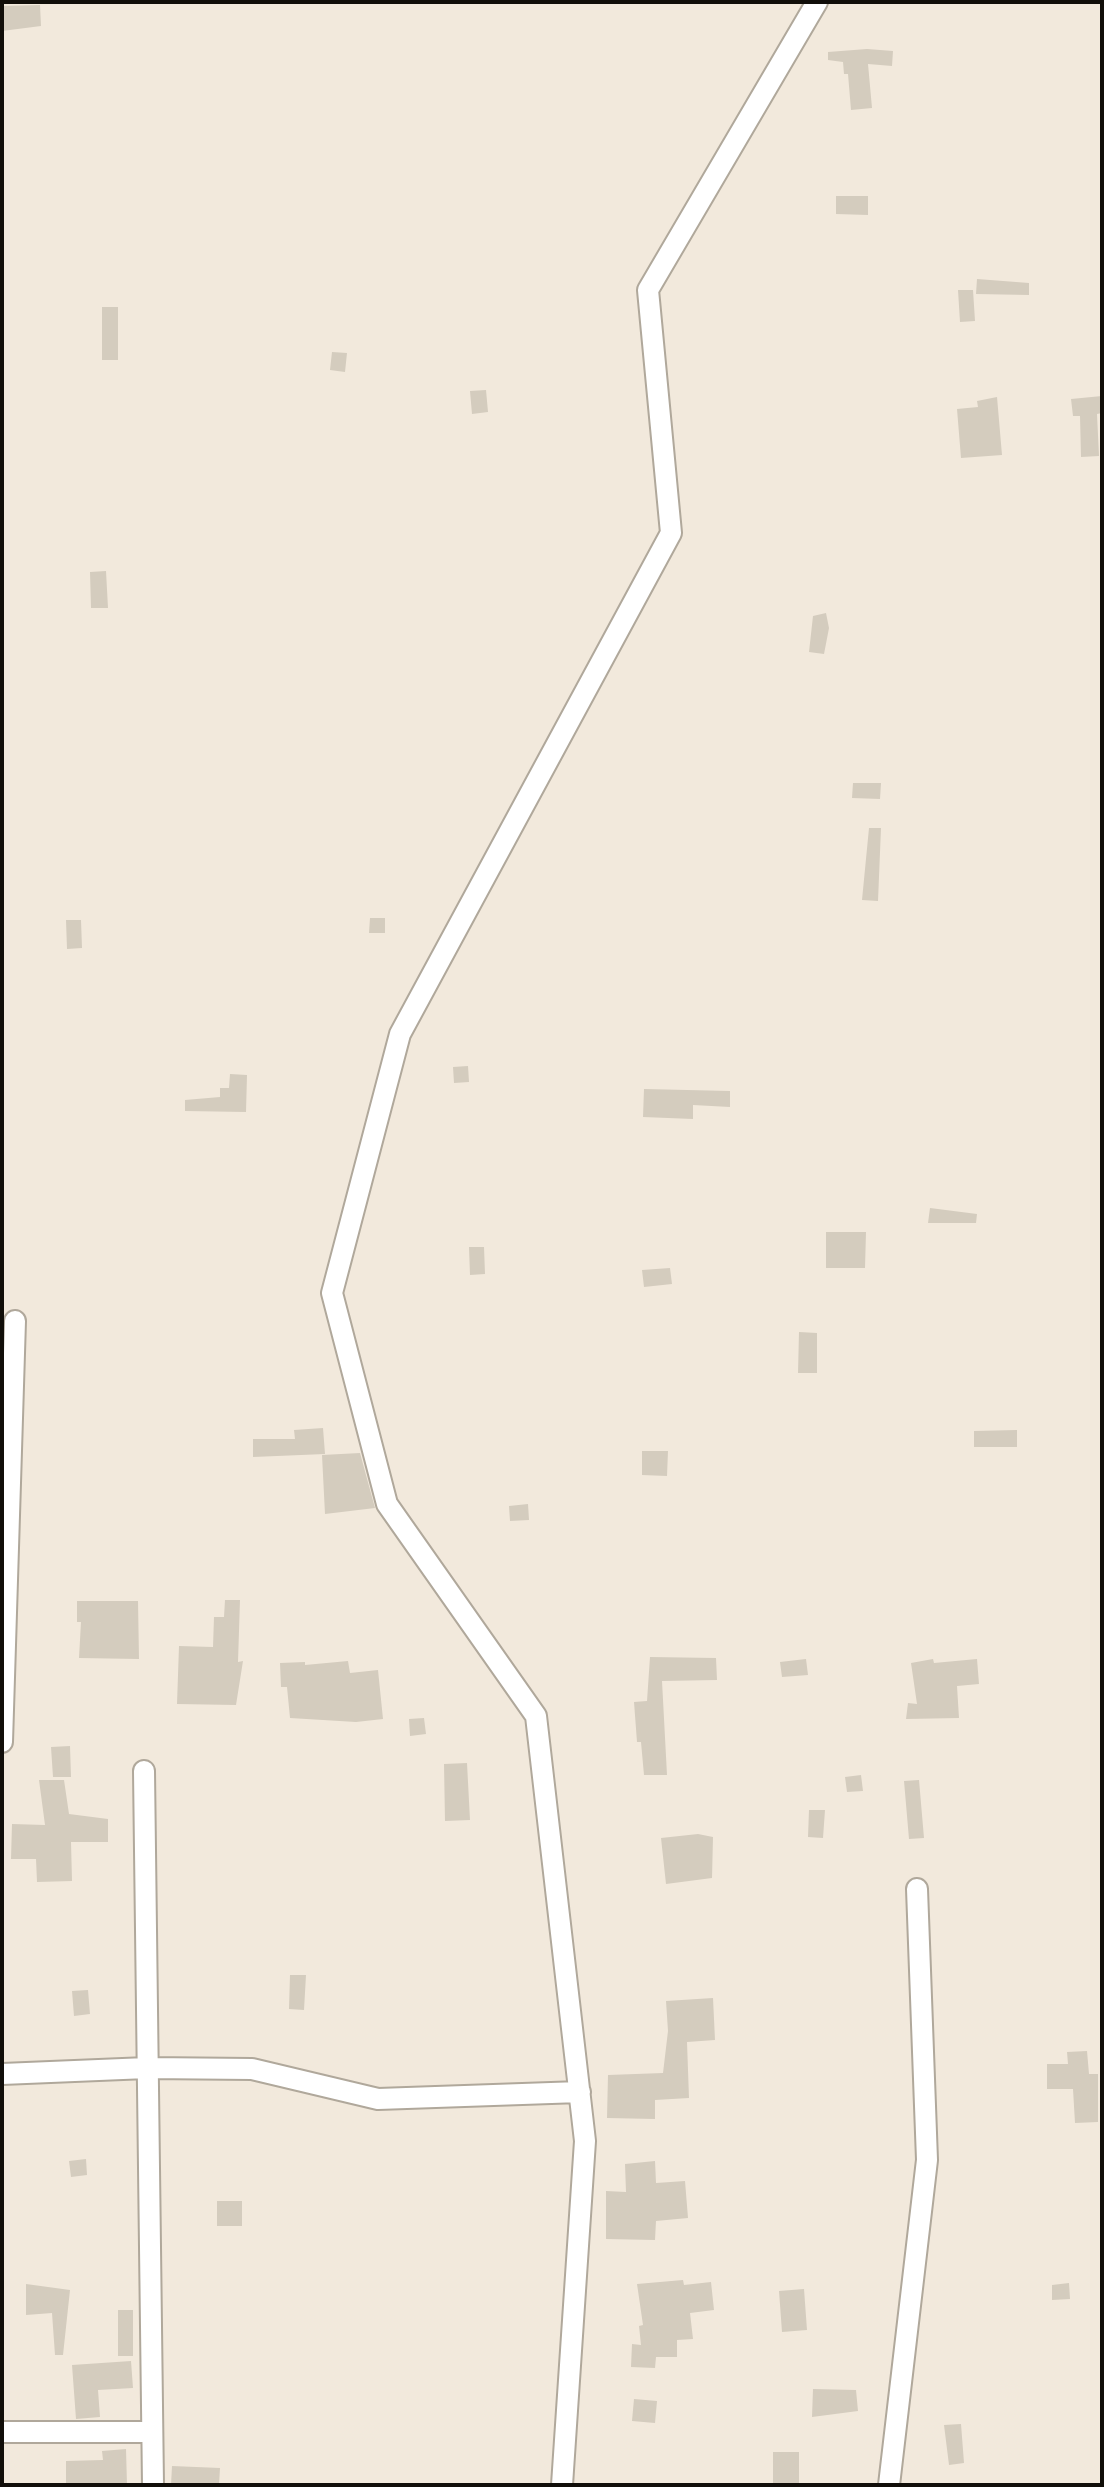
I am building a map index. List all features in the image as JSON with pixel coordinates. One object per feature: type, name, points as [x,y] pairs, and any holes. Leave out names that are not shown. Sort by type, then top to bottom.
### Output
[{"type":"street","points":[[562,2485],[585,2141],[536,1716],[387,1504],[332,1293],[400,1034],[671,533],[648,290],[817,2]]},
{"type":"street","points":[[2,1742],[15,1321]]},
{"type":"street","points":[[144,1771],[153,2485]]},
{"type":"street","points":[[889,2485],[927,2160],[917,1889]]},
{"type":"street","points":[[2,2074],[147,2068],[252,2069],[378,2099],[580,2092]]},
{"type":"street","points":[[2,2432],[152,2432]]},
{"type":"building","points":[[40,5],[41,26],[2,31],[2,6]]},
{"type":"building","points":[[893,51],[892,66],[868,64],[872,108],[851,110],[848,74],[844,74],[843,62],[828,60],[828,52]]},
{"type":"building","points":[[836,196],[868,196],[868,215],[836,214]]},
{"type":"building","points":[[977,279],[1029,283],[1029,295],[976,294]]},
{"type":"building","points":[[958,290],[973,290],[975,321],[960,322]]},
{"type":"building","points":[[102,307],[118,307],[118,360],[102,360]]},
{"type":"building","points":[[332,352],[347,353],[345,372],[330,370]]},
{"type":"building","points":[[486,390],[488,412],[472,414],[470,391]]},
{"type":"building","points":[[1102,396],[1102,413],[1097,414],[1099,456],[1081,457],[1080,416],[1073,416],[1071,399]]},
{"type":"building","points":[[997,397],[1002,455],[961,458],[957,409],[978,407],[977,401]]},
{"type":"building","points":[[106,571],[108,608],[91,608],[90,572]]},
{"type":"building","points":[[826,613],[829,628],[824,654],[809,652],[813,616]]},
{"type":"building","points":[[853,783],[881,783],[880,799],[852,798]]},
{"type":"building","points":[[869,828],[881,828],[878,901],[862,900]]},
{"type":"building","points":[[370,918],[385,918],[385,933],[369,933]]},
{"type":"building","points":[[66,920],[81,920],[82,948],[67,949]]},
{"type":"building","points":[[468,1066],[469,1082],[454,1083],[453,1067]]},
{"type":"building","points":[[230,1074],[247,1075],[246,1112],[185,1111],[185,1100],[220,1097],[220,1088],[229,1088]]},
{"type":"building","points":[[644,1089],[730,1091],[730,1107],[693,1105],[693,1119],[643,1117]]},
{"type":"building","points":[[930,1208],[977,1214],[976,1223],[928,1223]]},
{"type":"building","points":[[826,1232],[866,1232],[865,1268],[826,1268]]},
{"type":"building","points":[[469,1247],[484,1247],[485,1274],[470,1275]]},
{"type":"building","points":[[670,1268],[672,1284],[644,1287],[642,1270]]},
{"type":"building","points":[[799,1332],[817,1333],[817,1373],[798,1373]]},
{"type":"building","points":[[323,1428],[325,1454],[253,1457],[253,1439],[295,1439],[294,1430]]},
{"type":"building","points":[[1017,1430],[1017,1447],[974,1447],[974,1431]]},
{"type":"building","points":[[642,1451],[668,1451],[667,1476],[642,1475]]},
{"type":"building","points":[[360,1453],[375,1508],[325,1514],[322,1455]]},
{"type":"building","points":[[528,1504],[529,1520],[510,1521],[509,1506]]},
{"type":"building","points":[[225,1600],[240,1600],[238,1662],[243,1661],[236,1705],[177,1704],[179,1646],[213,1647],[214,1617],[224,1617]]},
{"type":"building","points":[[77,1601],[138,1601],[139,1659],[79,1658],[81,1622],[77,1622]]},
{"type":"building","points":[[650,1657],[716,1658],[717,1680],[662,1681],[667,1775],[644,1775],[641,1742],[637,1742],[634,1702],[647,1701]]},
{"type":"building","points":[[806,1659],[808,1675],[782,1677],[780,1662]]},
{"type":"building","points":[[933,1659],[934,1663],[977,1659],[979,1684],[957,1686],[959,1718],[906,1719],[908,1703],[917,1704],[911,1663]]},
{"type":"building","points":[[348,1661],[350,1673],[378,1670],[383,1719],[356,1722],[290,1718],[287,1687],[281,1687],[280,1663],[305,1662],[305,1665]]},
{"type":"building","points":[[424,1718],[426,1734],[410,1736],[409,1719]]},
{"type":"building","points":[[70,1746],[71,1777],[53,1777],[51,1747]]},
{"type":"building","points":[[467,1763],[470,1820],[445,1821],[444,1764]]},
{"type":"building","points":[[861,1775],[863,1791],[847,1792],[845,1777]]},
{"type":"building","points":[[39,1780],[64,1780],[69,1814],[108,1819],[108,1842],[71,1842],[72,1881],[37,1882],[36,1859],[11,1859],[12,1824],[45,1825]]},
{"type":"building","points":[[919,1780],[924,1838],[909,1839],[904,1781]]},
{"type":"building","points":[[809,1810],[825,1810],[823,1838],[808,1837]]},
{"type":"building","points":[[698,1834],[713,1837],[712,1878],[666,1884],[661,1838]]},
{"type":"building","points":[[290,1975],[306,1975],[304,2010],[289,2009]]},
{"type":"building","points":[[88,1990],[90,2014],[74,2016],[72,1991]]},
{"type":"building","points":[[713,1998],[715,2040],[687,2042],[689,2098],[655,2100],[655,2119],[607,2118],[608,2075],[663,2073],[668,2031],[666,2001]]},
{"type":"building","points":[[1087,2051],[1089,2074],[1098,2074],[1098,2122],[1075,2123],[1073,2089],[1047,2089],[1047,2064],[1068,2064],[1067,2052]]},
{"type":"building","points":[[86,2159],[87,2175],[71,2177],[69,2161]]},
{"type":"building","points":[[655,2161],[656,2183],[685,2181],[688,2218],[656,2221],[655,2240],[606,2239],[606,2191],[626,2192],[625,2164]]},
{"type":"building","points":[[217,2201],[242,2201],[242,2226],[217,2226]]},
{"type":"building","points":[[683,2280],[684,2285],[711,2282],[714,2310],[690,2313],[693,2339],[677,2340],[677,2357],[656,2357],[655,2368],[631,2367],[632,2344],[641,2345],[639,2326],[643,2325],[637,2284]]},
{"type":"building","points":[[1069,2283],[1070,2299],[1052,2300],[1052,2285]]},
{"type":"building","points":[[26,2284],[70,2290],[63,2355],[55,2355],[52,2313],[26,2315]]},
{"type":"building","points":[[804,2289],[807,2330],[782,2332],[779,2291]]},
{"type":"building","points":[[118,2310],[133,2310],[133,2356],[118,2356]]},
{"type":"building","points":[[131,2361],[133,2388],[98,2390],[100,2417],[76,2419],[72,2365]]},
{"type":"building","points":[[813,2389],[856,2390],[858,2411],[812,2417]]},
{"type":"building","points":[[634,2399],[657,2401],[655,2423],[632,2421]]},
{"type":"building","points":[[961,2424],[964,2463],[949,2465],[944,2425]]},
{"type":"building","points":[[126,2449],[127,2485],[66,2485],[66,2461],[103,2460],[102,2451]]},
{"type":"building","points":[[773,2452],[799,2452],[799,2485],[773,2485]]},
{"type":"building","points":[[172,2466],[220,2468],[219,2485],[171,2485]]}]
